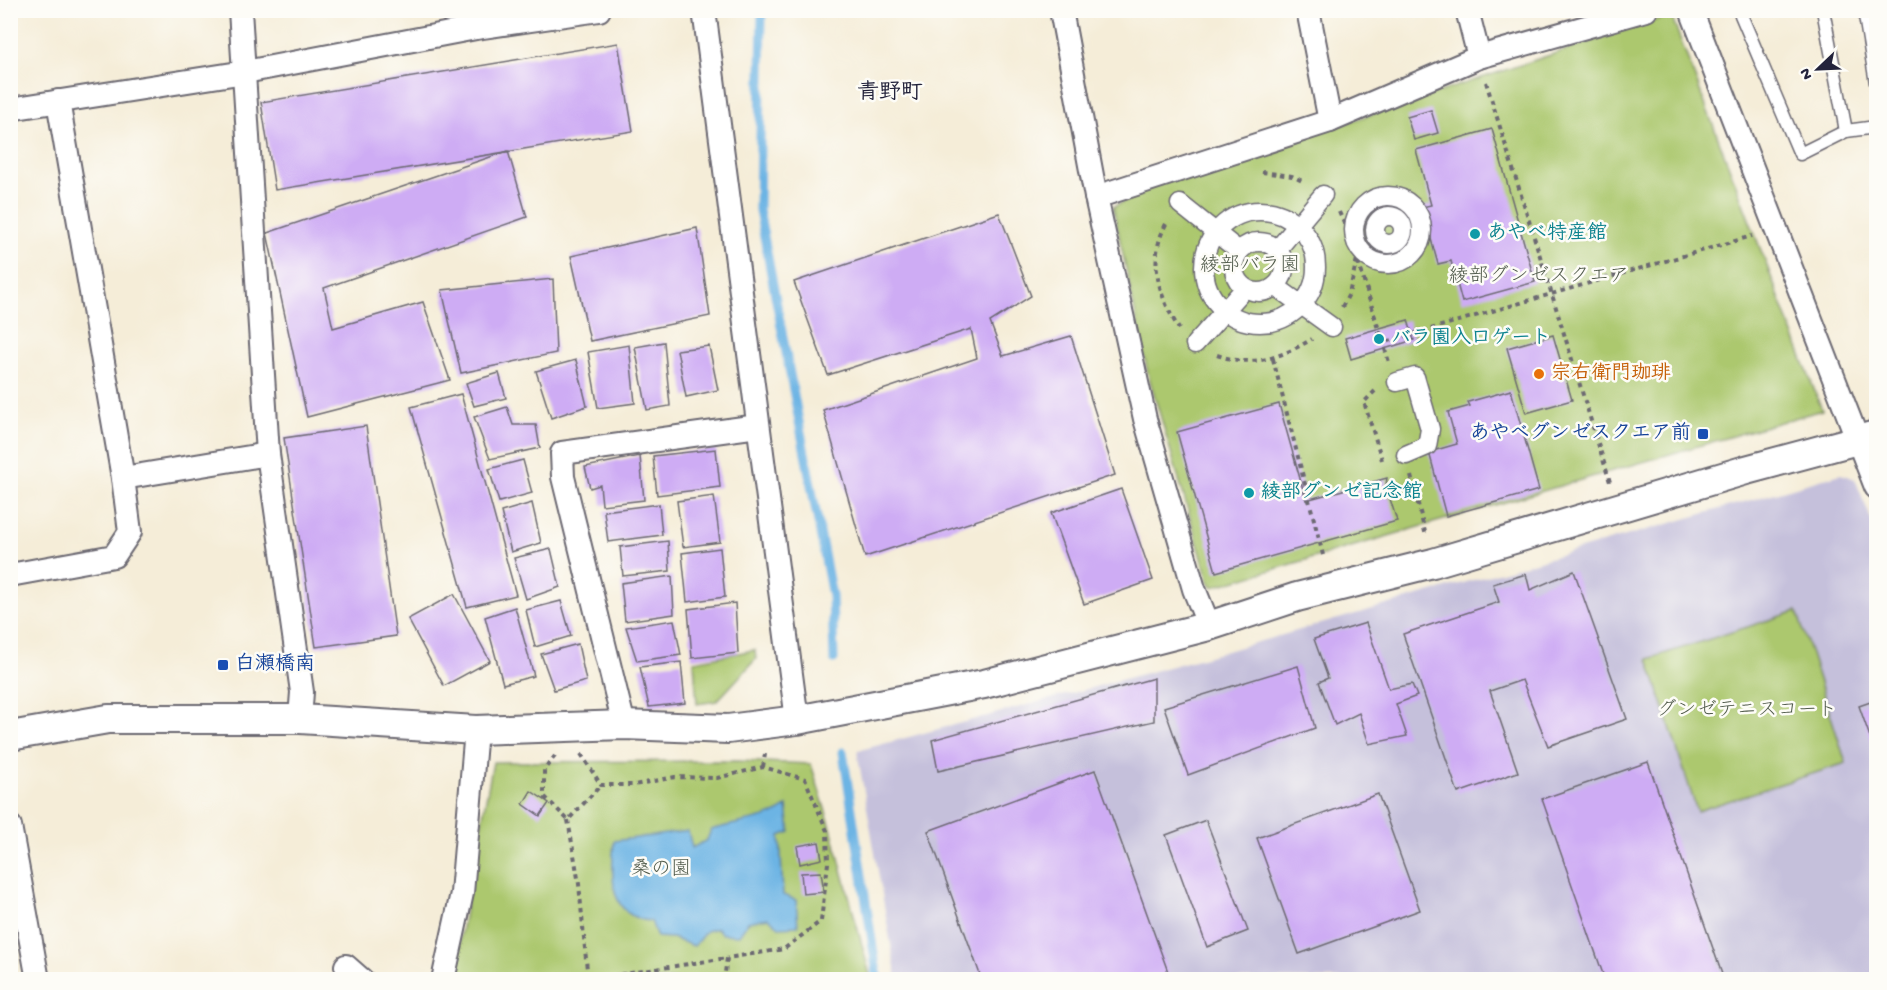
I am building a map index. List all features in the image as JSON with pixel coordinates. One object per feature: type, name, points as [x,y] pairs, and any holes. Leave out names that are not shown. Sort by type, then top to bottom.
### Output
[{"type":"street","points":[[240,10],[268,454],[303,692],[300,719]]},
{"type":"street","points":[[10,109],[245,72],[474,19],[599,10]]},
{"type":"street","points":[[704,10],[797,720]]},
{"type":"street","points":[[1061,10],[1096,197],[1145,419],[1194,589],[1209,626]]},
{"type":"street","points":[[1308,10],[1330,121]]},
{"type":"street","points":[[1467,10],[1479,57]]},
{"type":"street","points":[[1096,197],[1330,121],[1479,57],[1646,10]]},
{"type":"street","points":[[1691,10],[1777,228],[1867,437],[1876,487]]},
{"type":"street","points":[[10,575],[114,556],[130,532],[123,478],[58,101]]},
{"type":"street","points":[[1277,250],[1323,195]]},
{"type":"street","points":[[1388,195],[1407,202],[1415,209],[1411,223],[1400,239],[1393,244],[1361,246],[1354,227],[1356,218],[1361,209],[1378,197],[1388,195]]},
{"type":"street","points":[[1378,197],[1383,217]]},
{"type":"street","points":[[1180,204],[1239,251]]},
{"type":"street","points":[[1252,211],[1270,211],[1287,217],[1297,225],[1312,245],[1316,264],[1314,282],[1293,313],[1276,321],[1257,323],[1239,319],[1225,310],[1211,295],[1204,278],[1204,259],[1216,232],[1234,216],[1252,211]]},
{"type":"street","points":[[1383,217],[1411,223],[1421,236],[1414,252],[1399,262],[1380,263],[1358,246],[1361,246],[1383,217]]},
{"type":"street","points":[[1254,242],[1270,245],[1277,250],[1281,256],[1283,272],[1275,286],[1260,292],[1245,288],[1235,275],[1233,266],[1239,251],[1254,242]]},
{"type":"street","points":[[1393,244],[1399,262]]},
{"type":"street","points":[[1275,286],[1332,327]]},
{"type":"street","points":[[1195,344],[1245,288]]},
{"type":"street","points":[[1397,382],[1415,377],[1430,429],[1427,446],[1406,454]]},
{"type":"street","points":[[624,725],[563,477],[562,453],[758,426]]},
{"type":"street","points":[[10,736],[108,719],[300,719],[476,730],[624,725],[729,729],[797,720],[984,684],[1209,626],[1297,597],[1433,563],[1867,437]]},
{"type":"street","points":[[123,478],[268,454]]},
{"type":"street","points":[[443,980],[462,893],[476,730]]},
{"type":"street","points":[[10,826],[38,980]]},
{"type":"lane","points":[[1822,10],[1846,131]]},
{"type":"lane","points":[[1864,10],[1876,83]]},
{"type":"lane","points":[[1741,15],[1800,154],[1846,131],[1876,127]]},
{"type":"path","points":[[1479,57],[1618,508]]},
{"type":"path","points":[[1255,172],[1292,176],[1323,195],[1343,216],[1361,246],[1382,343],[1397,382],[1378,387],[1364,402],[1381,460],[1406,454],[1433,563]]},
{"type":"path","points":[[1180,204],[1163,230],[1156,270],[1166,309],[1180,330],[1195,344],[1220,357],[1237,360],[1273,359],[1332,327],[1349,294],[1361,246]]},
{"type":"path","points":[[1382,343],[1777,228]]},
{"type":"path","points":[[1273,359],[1323,555]]},
{"type":"path","points":[[558,751],[544,770],[544,796],[568,820],[579,884],[587,970],[585,980],[784,949],[821,921],[828,863],[827,831],[805,779],[763,767],[717,778],[675,777],[634,785],[601,785],[568,820]]},
{"type":"path","points":[[569,752],[580,753],[601,785]]},
{"type":"path","points":[[763,767],[765,754]]},
{"type":"path","points":[[724,980],[727,958]]},
{"type":"shaded area","points":[[1841,474],[1855,479],[1876,532],[1876,979],[897,979],[857,751],[1213,655]]},
{"type":"green space","name":"綾部グンゼスクエア","points":[[1671,15],[1822,410],[1213,587],[1209,582],[1148,374],[1113,207],[1155,186]]},
{"type":"green space","name":"グンゼテニスコート","points":[[1797,611],[1846,763],[1697,811],[1648,659]]},
{"type":"green space","points":[[755,650],[756,659],[717,701],[697,704],[694,661]]},
{"type":"green space","name":"桑の園","points":[[736,761],[811,764],[831,828],[871,979],[452,980],[493,762]]},
{"type":"water","points":[[787,806],[790,832],[780,836],[783,895],[796,900],[798,926],[779,927],[768,918],[748,922],[739,935],[722,934],[717,928],[706,931],[694,946],[672,938],[657,937],[651,921],[637,918],[627,912],[620,903],[613,880],[614,841],[688,831],[692,848],[707,840],[711,830],[773,814]]},
{"type":"building","points":[[618,43],[633,131],[275,190],[261,102]]},
{"type":"building","points":[[1431,110],[1438,133],[1414,140],[1407,117]]},
{"type":"building","name":"あやべ特産館","points":[[1492,129],[1535,282],[1462,302],[1451,261],[1438,264],[1422,207],[1431,205],[1416,150]]},
{"type":"building","points":[[508,151],[527,217],[324,288],[333,328],[423,302],[450,380],[307,417],[267,233]]},
{"type":"building","points":[[999,213],[1031,296],[990,322],[1003,356],[1071,336],[1115,475],[865,557],[823,410],[977,358],[971,329],[828,375],[794,282]]},
{"type":"building","points":[[697,228],[710,316],[590,341],[571,256]]},
{"type":"building","points":[[553,279],[556,353],[461,373],[442,290]]},
{"type":"building","name":"バラ園入口ゲート","points":[[1408,320],[1414,340],[1351,359],[1345,338]]},
{"type":"building","name":"宗右衛門珈琲","points":[[1553,335],[1572,400],[1526,413],[1507,348]]},
{"type":"building","points":[[664,342],[670,406],[647,410],[635,347]]},
{"type":"building","points":[[629,345],[635,403],[598,408],[588,352]]},
{"type":"building","points":[[709,346],[718,390],[686,397],[677,350]]},
{"type":"building","points":[[576,360],[587,406],[551,418],[536,371]]},
{"type":"building","points":[[499,373],[506,398],[474,406],[466,383]]},
{"type":"building","points":[[1511,390],[1539,490],[1446,516],[1429,452],[1457,444],[1448,412],[1470,406],[1468,402]]},
{"type":"building","points":[[461,394],[516,595],[467,607],[411,407]]},
{"type":"building","name":"綾部グンゼ記念館","points":[[1279,404],[1306,500],[1387,478],[1386,486],[1397,521],[1216,572],[1177,432]]},
{"type":"building","points":[[507,407],[513,425],[536,425],[540,448],[490,459],[474,417]]},
{"type":"building","points":[[366,426],[396,636],[316,647],[284,438]]},
{"type":"building","points":[[716,449],[720,487],[657,495],[653,456]]},
{"type":"building","points":[[640,456],[644,500],[602,505],[600,485],[590,488],[585,467]]},
{"type":"building","points":[[523,460],[532,493],[499,502],[489,469]]},
{"type":"building","points":[[1121,489],[1153,580],[1084,604],[1051,513]]},
{"type":"building","points":[[714,496],[720,542],[683,547],[677,501]]},
{"type":"building","points":[[532,503],[541,543],[511,552],[501,512]]},
{"type":"building","points":[[659,504],[662,535],[608,542],[604,511]]},
{"type":"building","points":[[668,541],[670,571],[623,576],[620,547]]},
{"type":"building","points":[[720,548],[725,597],[687,602],[682,553]]},
{"type":"building","points":[[551,549],[560,587],[526,599],[514,558]]},
{"type":"building","points":[[1574,571],[1627,719],[1548,746],[1522,680],[1490,691],[1518,772],[1458,793],[1403,634],[1499,602],[1493,584],[1526,574],[1530,590]]},
{"type":"building","points":[[672,576],[674,614],[625,621],[621,583]]},
{"type":"building","points":[[454,594],[490,661],[444,686],[408,619]]},
{"type":"building","points":[[561,601],[571,636],[535,647],[526,610]]},
{"type":"building","points":[[735,603],[738,653],[692,658],[688,609]]},
{"type":"building","points":[[515,607],[534,676],[503,684],[485,617]]},
{"type":"building","points":[[674,620],[681,655],[637,661],[626,627]]},
{"type":"building","points":[[1366,623],[1389,689],[1412,684],[1417,696],[1396,704],[1407,736],[1369,744],[1359,713],[1335,725],[1319,682],[1328,678],[1314,639]]},
{"type":"building","points":[[578,644],[586,681],[554,690],[541,654]]},
{"type":"building","points":[[681,662],[685,703],[649,707],[640,667]]},
{"type":"building","points":[[1298,666],[1315,728],[1188,775],[1164,707]]},
{"type":"building","points":[[1154,678],[1154,721],[938,771],[932,740]]},
{"type":"building","points":[[1876,700],[1876,754],[1859,706]]},
{"type":"building","points":[[1648,762],[1724,980],[1605,980],[1542,799]]},
{"type":"building","points":[[1095,770],[1171,980],[982,980],[928,831]]},
{"type":"building","points":[[531,791],[549,803],[540,816],[523,804]]},
{"type":"building","points":[[1378,794],[1420,910],[1299,954],[1257,838]]},
{"type":"building","points":[[1206,820],[1248,931],[1207,947],[1166,835]]},
{"type":"building","points":[[819,842],[822,859],[800,864],[797,846]]},
{"type":"building","points":[[821,872],[824,892],[803,894],[801,873]]},
{"type":"waterway","points":[[762,10],[759,210],[832,596],[834,659]]},
{"type":"waterway","points":[[843,752],[878,980]]},
{"type":"place","name":"あやべ特産館","points":[[1475,234]]},
{"type":"place","name":"バラ園入口ゲート","points":[[1379,339]]},
{"type":"place","name":"宗右衛門珈琲","points":[[1539,374]]},
{"type":"place","name":"あやべグンゼスクエア前","points":[[1703,434]]},
{"type":"place","name":"綾部グンゼ記念館","points":[[1249,493]]},
{"type":"place","name":"白瀬橋南","points":[[223,665]]},
{"type":"district","name":"青野町","points":[[890,94]]},
{"type":"park label","name":"綾部バラ園","points":[[1250,266]]}]
